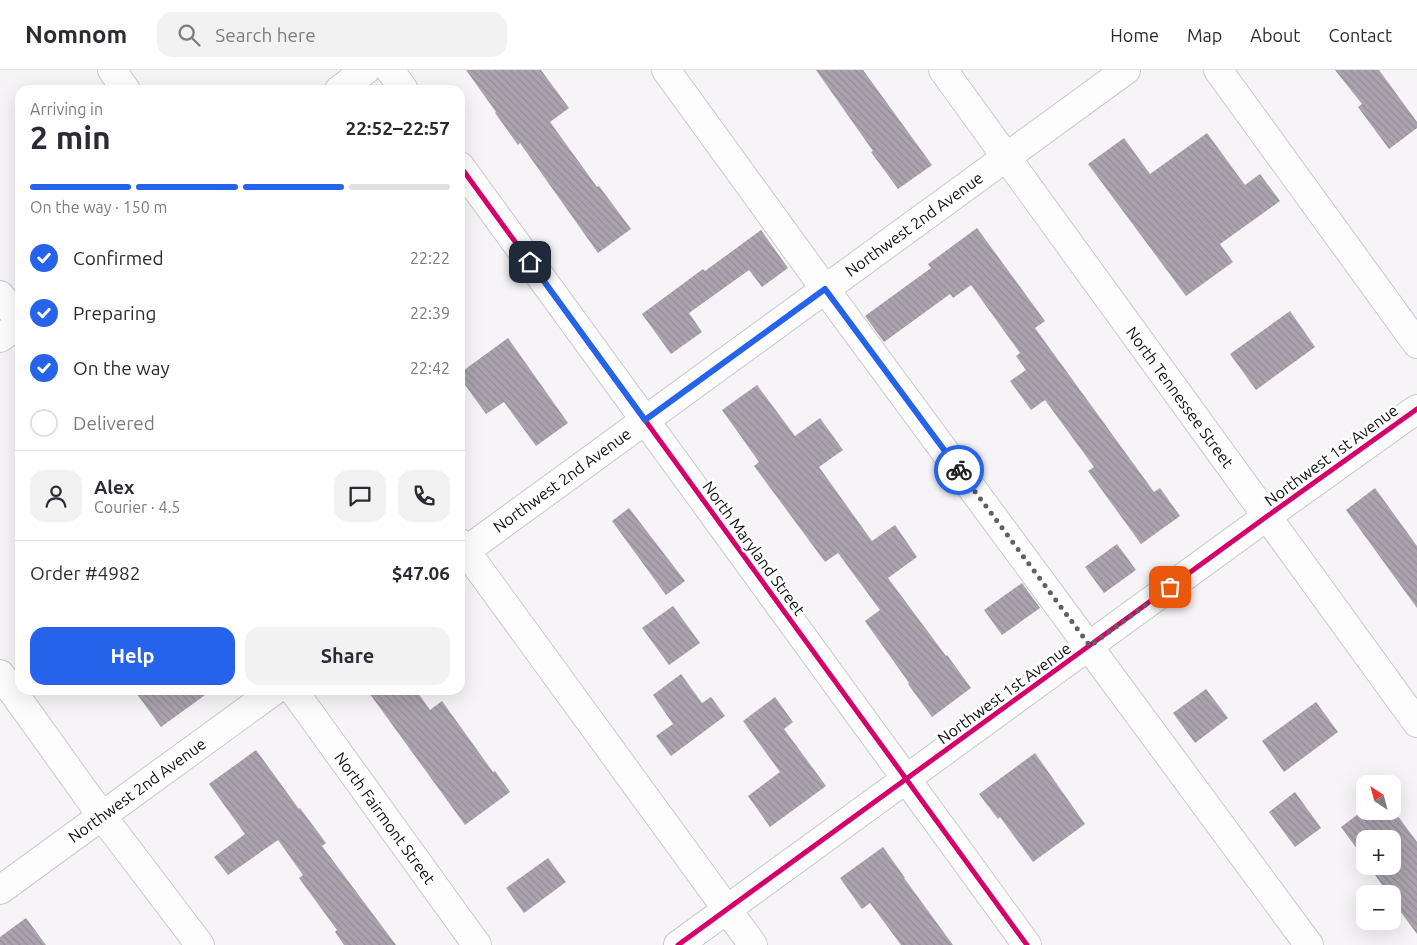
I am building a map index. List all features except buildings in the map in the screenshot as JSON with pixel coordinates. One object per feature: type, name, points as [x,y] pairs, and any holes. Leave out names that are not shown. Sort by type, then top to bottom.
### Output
[{"type":"street","points":[[112,70],[122,85]]},
{"type":"street","points":[[346,85],[366,70]]},
{"type":"street","points":[[390,70],[400,85]]},
{"type":"street","points":[[666,70],[825,289],[1309,945]]},
{"type":"street","name":"North Tennessee Street","points":[[943,70],[1417,723]]},
{"type":"street","name":"Northwest 2nd Avenue","points":[[465,548],[645,420],[1126,70]]},
{"type":"street","points":[[1218,70],[1417,344]]},
{"type":"street","name":"North Maryland Street","points":[[465,173],[1027,945]]},
{"type":"street","points":[[0,295],[15,316]]},
{"type":"street","points":[[0,338],[15,327]]},
{"type":"street","name":"Northwest 1st Avenue","points":[[678,945],[1266,516],[1417,409]]},
{"type":"street","points":[[465,554],[753,945]]},
{"type":"street","points":[[0,674],[15,695]]},
{"type":"street","points":[[15,695],[102,816],[200,945]]},
{"type":"street","name":"Northwest 2nd Avenue","points":[[0,890],[268,695]]},
{"type":"street","name":"North Fairmont Street","points":[[297,695],[477,945]]},
{"type":"cycle path","points":[[465,173],[1027,945]]},
{"type":"cycle path","points":[[678,945],[1417,409]]},
{"type":"way so far","points":[[959,470],[1090,646],[1170,587]]},
{"type":"route","points":[[530,262],[645,420],[825,289],[959,470]]}]
